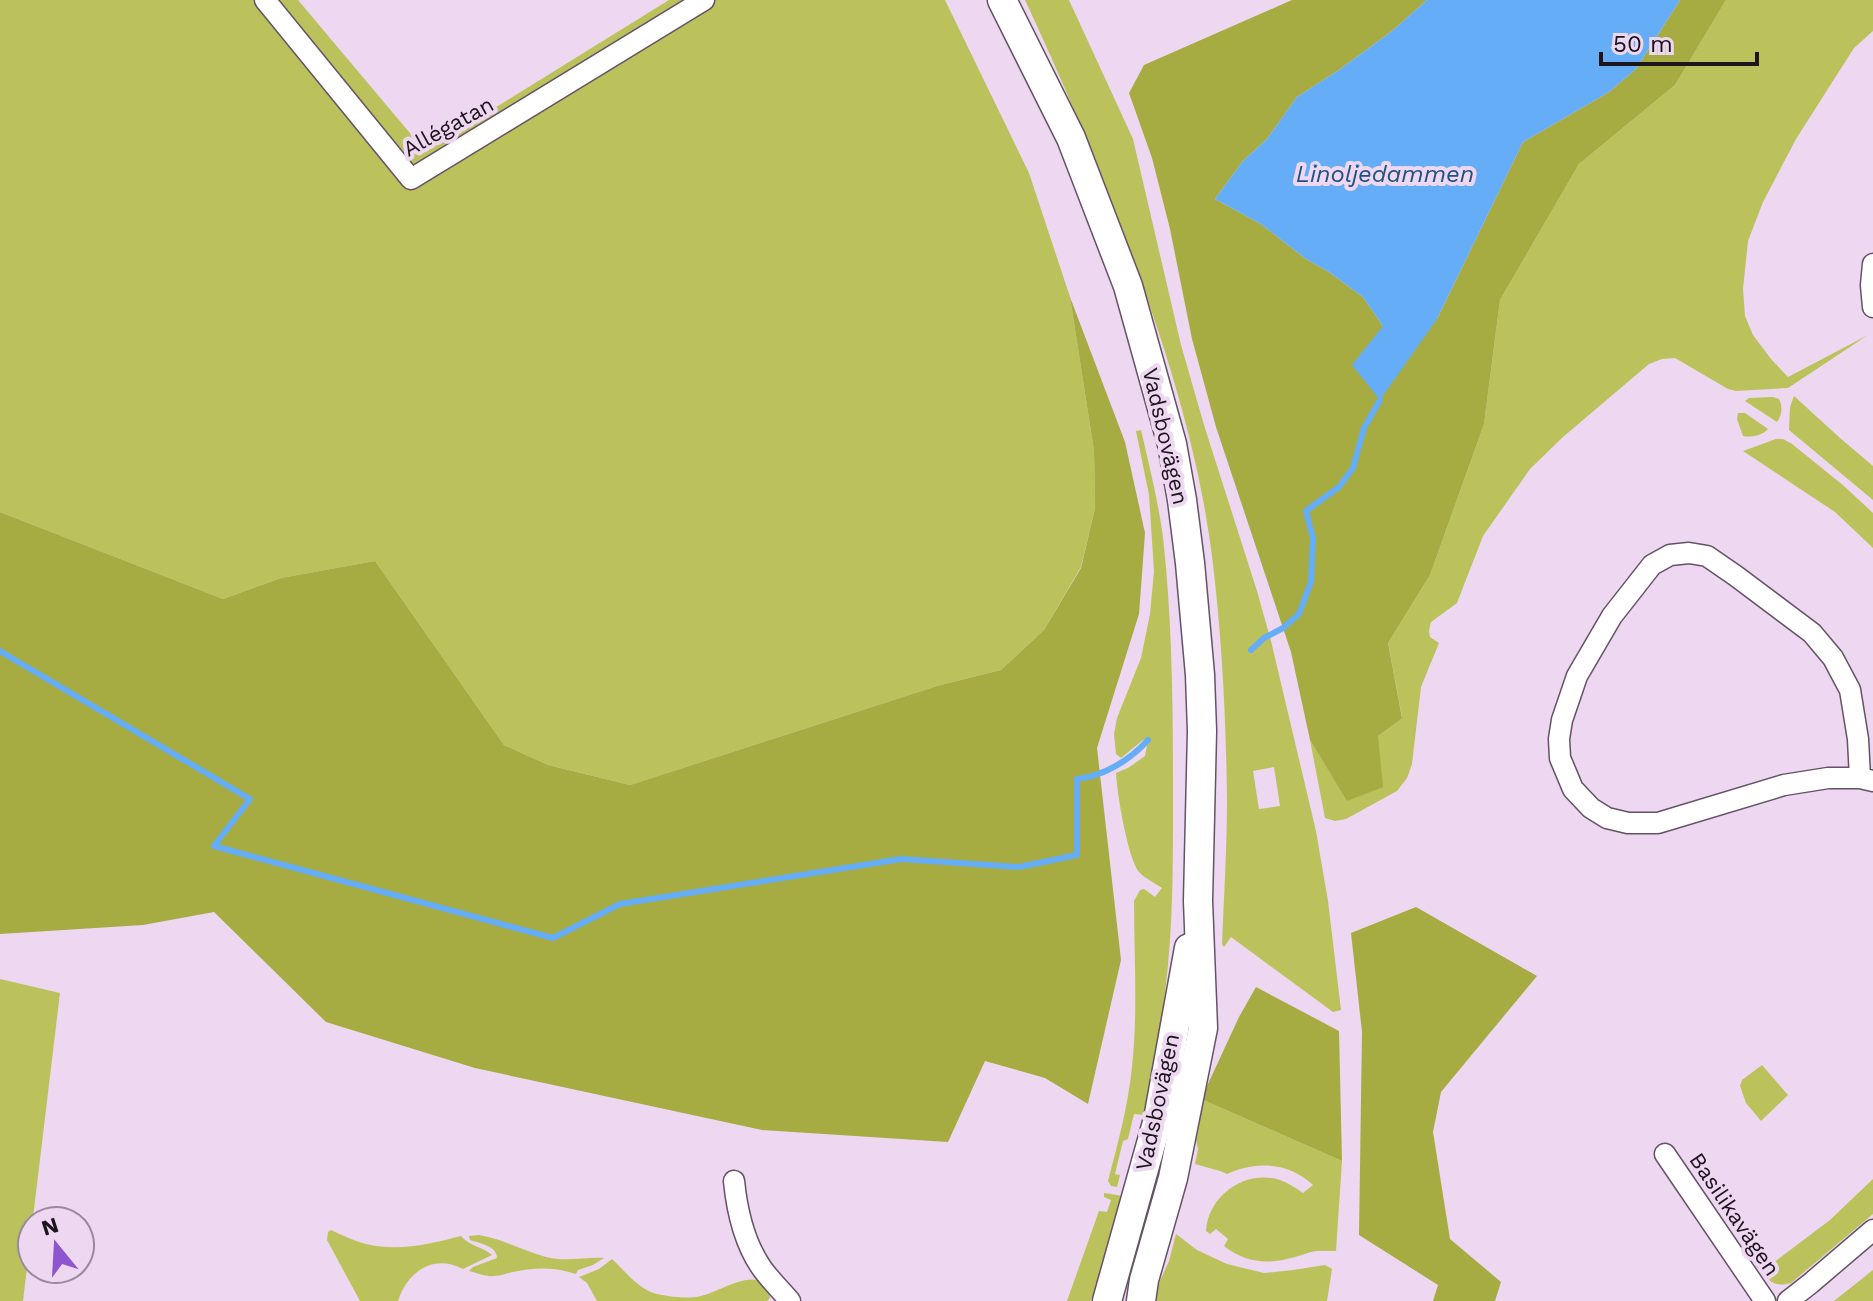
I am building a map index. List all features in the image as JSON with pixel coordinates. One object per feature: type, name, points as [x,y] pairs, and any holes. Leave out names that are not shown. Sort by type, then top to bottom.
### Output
[{"type":"main road","name":"Vadsbovägen","points":[[1002,0],[1071,138],[1128,286],[1172,444],[1188,547],[1200,675],[1202,780],[1198,901],[1203,1028],[1173,1178],[1141,1301]]},
{"type":"main road","name":"Vadsbovägen","points":[[1107,1301],[1158,1119],[1198,901]]},
{"type":"street","name":"Allégatan","points":[[265,0],[411,179],[704,0]]},
{"type":"street","points":[[1873,264],[1873,307]]},
{"type":"street","points":[[1689,553],[1707,556],[1812,633],[1833,658],[1850,690],[1866,779],[1828,778],[1784,785],[1658,823],[1628,823],[1607,818],[1591,808],[1573,789],[1560,758],[1562,720],[1577,676],[1612,616],[1652,565],[1670,555],[1689,553]]},
{"type":"street","name":"Basilikavägen","points":[[1665,1154],[1765,1301]]},
{"type":"street","points":[[734,1181],[744,1233],[760,1266],[790,1301]]},
{"type":"street","points":[[1788,1301],[1873,1230]]},
{"type":"green space","points":[[0,0],[298,0],[425,151],[669,0],[945,0],[1029,173],[1070,297],[1094,451],[1095,508],[1081,567],[1044,630],[1001,670],[937,686],[630,785],[548,765],[504,745],[375,561],[281,578],[223,599],[0,512]]},
{"type":"green space","points":[[1025,0],[1069,0],[1133,139],[1181,345],[1271,641],[1316,831],[1341,1010],[1333,1012],[1231,937],[1224,947],[1222,944],[1227,817],[1221,647],[1212,556],[1198,474],[1165,353],[1113,205]],"holes":[[[1274,767],[1280,806],[1259,809],[1253,771]]]},
{"type":"green space","points":[[1292,0],[1427,0],[1392,31],[1297,97],[1267,139],[1243,161],[1215,199],[1261,224],[1363,297],[1383,326],[1437,319],[1523,142],[1609,92],[1636,69],[1680,0],[1726,0],[1675,85],[1579,164],[1500,300],[1484,424],[1430,575],[1388,643],[1402,718],[1378,736],[1383,787],[1347,801],[1310,740],[1291,652],[1216,427],[1192,339],[1152,158],[1129,93],[1144,65]]},
{"type":"green space","points":[[1726,0],[1873,0],[1873,31],[1854,48],[1796,139],[1763,202],[1748,241],[1743,289],[1745,316],[1753,335],[1788,377],[1868,335],[1788,388],[1736,391],[1675,358],[1662,359],[1649,364],[1563,437],[1530,469],[1483,536],[1457,603],[1431,622],[1430,637],[1439,643],[1421,687],[1412,764],[1407,778],[1397,791],[1346,819],[1335,821],[1325,818],[1310,740],[1347,800],[1378,736],[1402,717],[1388,643],[1430,575],[1484,424],[1500,300],[1579,164],[1675,85]]},
{"type":"green space","points":[[1070,297],[1125,442],[1145,533],[1139,614],[1097,748],[1121,960],[1088,1104],[1045,1078],[985,1061],[948,1142],[762,1130],[475,1068],[326,1022],[214,912],[143,925],[0,934],[0,512],[223,599],[281,578],[375,561],[504,745],[548,765],[630,785],[937,686],[1001,670],[1044,630],[1081,568],[1095,508],[1094,451]]},
{"type":"green space","points":[[1794,396],[1873,466],[1873,500],[1789,430]]},
{"type":"green space","points":[[1749,398],[1779,399],[1781,405],[1777,422],[1745,401]]},
{"type":"green space","points":[[1738,413],[1745,413],[1768,429],[1757,436],[1743,436]]},
{"type":"green space","points":[[1141,430],[1161,523],[1168,598],[1173,722],[1172,899],[1166,985],[1144,1115],[1134,1114],[1128,1139],[1123,1141],[1115,1174],[1120,1175],[1117,1187],[1111,1186],[1108,1181],[1125,1110],[1134,1046],[1134,901],[1140,890],[1144,889],[1155,897],[1162,888],[1140,873],[1131,855],[1116,773],[1145,756],[1148,740],[1143,740],[1121,758],[1116,754],[1114,734],[1117,718],[1141,658],[1154,571],[1149,495],[1136,431]]},
{"type":"green space","points":[[1776,439],[1792,444],[1873,513],[1873,548],[1835,512],[1743,451]]},
{"type":"green space","points":[[1416,907],[1537,976],[1441,1092],[1433,1132],[1450,1239],[1501,1282],[1495,1301],[1433,1301],[1438,1285],[1359,1235],[1362,1032],[1351,933]]},
{"type":"green space","points":[[0,979],[60,993],[35,1205],[16,1205],[16,1285],[25,1285],[23,1301],[0,1301]]},
{"type":"green space","points":[[1256,987],[1339,1031],[1342,1161],[1201,1099]]},
{"type":"green space","points":[[1762,1065],[1788,1095],[1761,1121],[1746,1103],[1740,1086],[1742,1080]]},
{"type":"green space","points":[[1201,1099],[1342,1161],[1336,1251],[1256,1261],[1239,1256],[1224,1246],[1228,1239],[1216,1229],[1210,1234],[1206,1231],[1208,1218],[1221,1196],[1242,1182],[1267,1178],[1283,1181],[1303,1193],[1313,1185],[1293,1172],[1272,1166],[1250,1167],[1227,1174],[1195,1164],[1198,1149],[1195,1136]]},
{"type":"green space","points":[[1873,1179],[1873,1214],[1791,1283],[1774,1283],[1755,1265],[1758,1258],[1762,1258],[1769,1266],[1830,1220]]},
{"type":"green space","points":[[1104,1193],[1123,1196],[1098,1284],[1090,1301],[1067,1301],[1099,1211],[1107,1212],[1111,1200],[1104,1197]]},
{"type":"green space","points":[[331,1230],[362,1243],[390,1247],[426,1244],[461,1236],[492,1255],[463,1269],[442,1263],[423,1268],[408,1282],[398,1301],[360,1301],[327,1240]]},
{"type":"green space","points":[[1176,1234],[1197,1250],[1227,1264],[1264,1273],[1325,1265],[1332,1269],[1327,1301],[1151,1301],[1169,1261]]},
{"type":"green space","points":[[479,1235],[553,1258],[604,1258],[578,1270],[576,1274],[537,1269],[485,1275],[469,1271],[497,1258],[491,1248],[470,1240],[469,1236]]},
{"type":"green space","points":[[612,1259],[638,1284],[657,1294],[696,1297],[751,1280],[760,1281],[770,1298],[767,1301],[597,1301],[587,1283],[579,1277],[599,1269]]},
{"type":"green space","points":[[1873,1270],[1873,1301],[1834,1301]]},
{"type":"water","name":"Linoljedammen","points":[[1427,0],[1680,0],[1636,69],[1609,92],[1523,142],[1437,319],[1380,400],[1352,365],[1383,326],[1363,297],[1261,224],[1215,199],[1243,161],[1267,139],[1297,97],[1392,31]]},
{"type":"waterway","points":[[1251,650],[1299,614],[1311,582],[1313,538],[1306,511],[1339,487],[1353,468],[1364,428],[1380,400]]},
{"type":"waterway","points":[[0,651],[250,799],[214,846],[553,938],[620,904],[901,859],[1019,867],[1077,855],[1077,779],[1116,766],[1148,740]]}]
